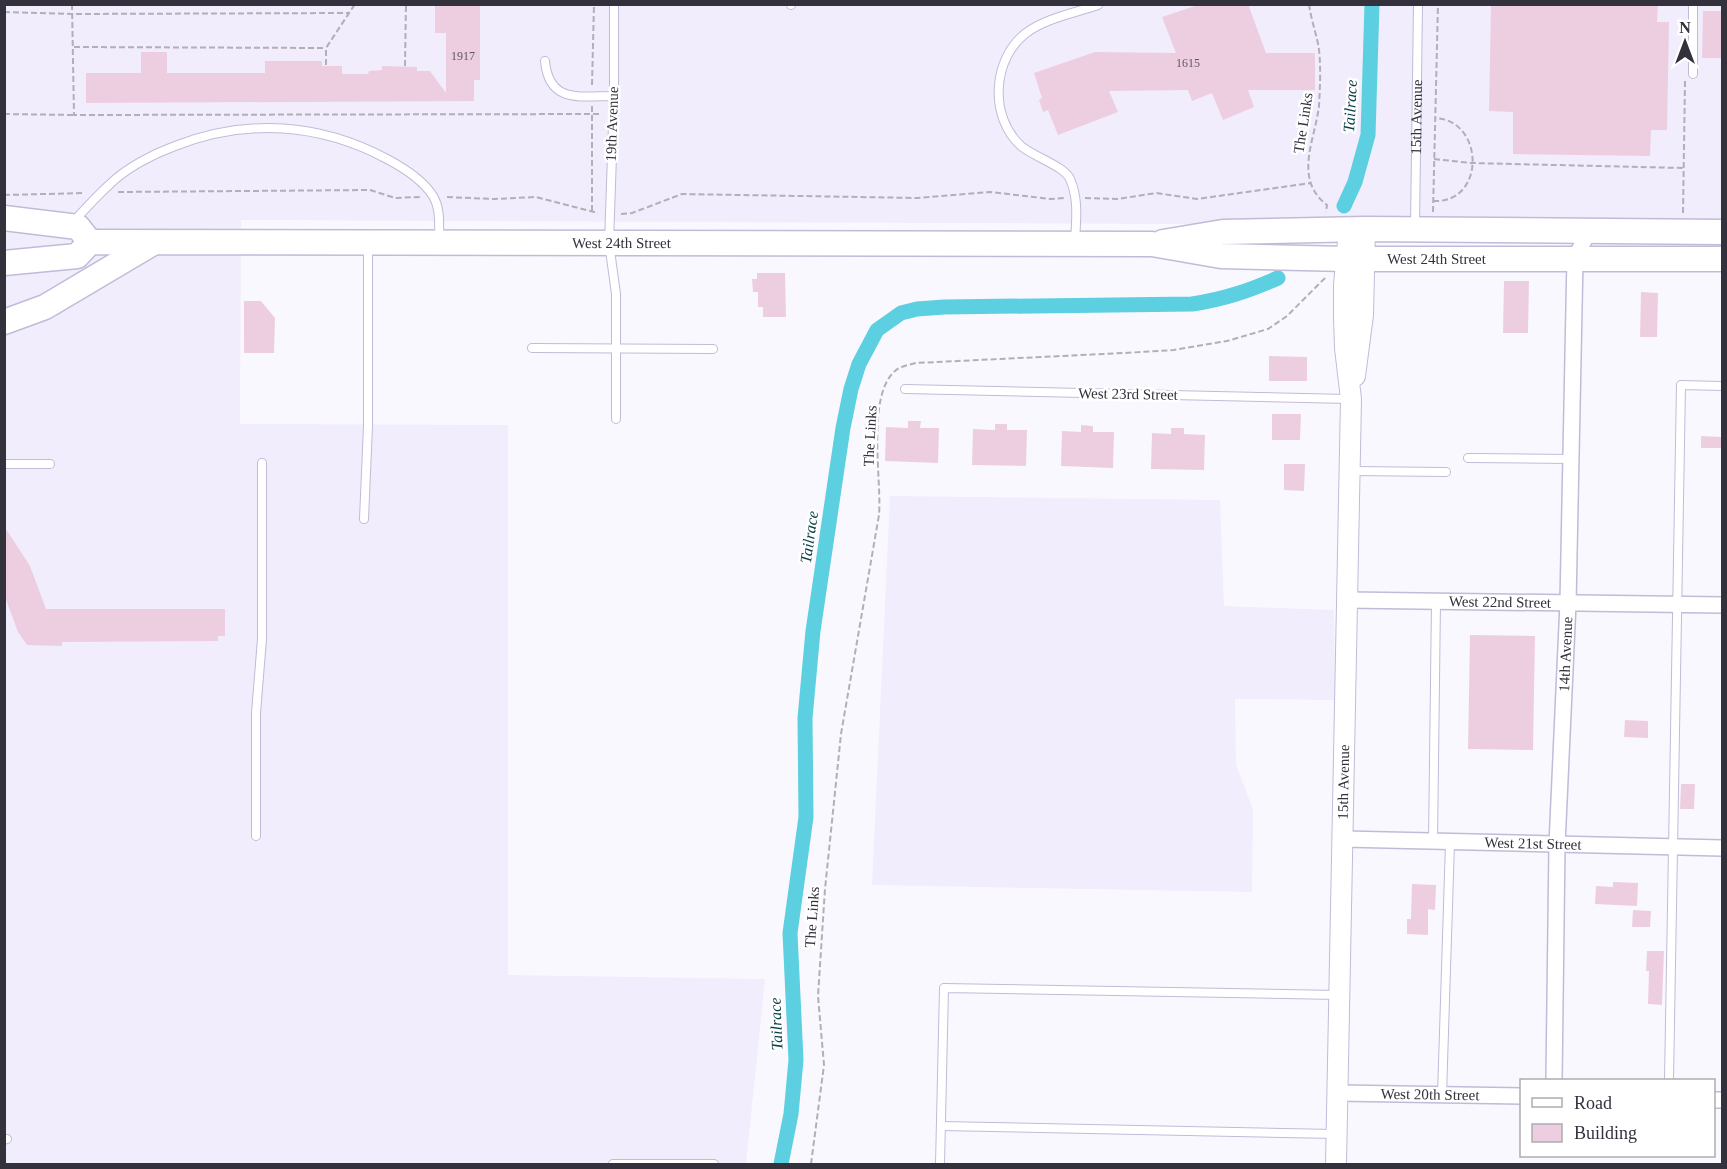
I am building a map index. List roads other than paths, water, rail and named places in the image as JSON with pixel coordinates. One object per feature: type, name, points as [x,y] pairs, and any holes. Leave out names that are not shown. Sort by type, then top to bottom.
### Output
[{"type":"main road","points":[[4,218],[78,227],[90,242],[77,256],[4,263]]},
{"type":"main road","name":"West 24th Street","points":[[90,242],[1152,244],[1223,232],[1347,230],[1424,224],[1588,231],[1722,232]]},
{"type":"main road","points":[[4,322],[45,307],[154,242]]},
{"type":"main road","name":"West 24th Street","points":[[1152,244],[1221,256],[1722,259]]},
{"type":"street","name":"15th Avenue","points":[[1336,1164],[1351,399],[1345,348],[1344,285],[1347,230]]},
{"type":"street","name":"14th Avenue","points":[[1554,1079],[1557,845],[1568,603],[1575,258],[1588,231]]},
{"type":"street","name":"West 22nd Street","points":[[1348,600],[1722,605]]},
{"type":"street","name":"West 21st Street","points":[[1344,839],[1722,848]]},
{"type":"street","name":"West 20th Street","points":[[1338,1093],[1520,1096]]},
{"type":"lane","name":"19th Avenue","points":[[614,4],[614,96],[609,243],[616,284],[616,418]]},
{"type":"lane","points":[[1075,244],[1076,198],[1069,176],[1034,156],[1020,145],[1008,130],[998,96],[999,81],[1009,53],[1017,41],[1028,32],[1042,24],[1098,4]]},
{"type":"lane","name":"15th Avenue","points":[[1418,4],[1424,224]]},
{"type":"lane","points":[[1689,75],[1694,4]]},
{"type":"lane","points":[[545,61],[546,77],[558,92],[572,96],[614,96]]},
{"type":"lane","points":[[69,226],[123,174],[174,146],[225,131],[267,127],[322,134],[373,151],[398,165],[414,176],[433,196],[437,208],[440,243]]},
{"type":"lane","points":[[364,519],[368,426],[368,242]]},
{"type":"lane","points":[[532,348],[713,349]]},
{"type":"lane","points":[[1669,1079],[1681,385],[1722,386]]},
{"type":"lane","name":"West 23rd Street","points":[[905,390],[1351,399]]},
{"type":"lane","points":[[1467,458],[1570,459]]},
{"type":"lane","points":[[256,836],[256,713],[262,639],[262,463]]},
{"type":"lane","points":[[4,464],[50,464]]},
{"type":"lane","points":[[1350,471],[1446,472]]},
{"type":"lane","points":[[1433,842],[1436,601]]},
{"type":"lane","points":[[1442,1095],[1449,843]]},
{"type":"lane","points":[[940,1164],[944,988],[1341,995]]},
{"type":"lane","points":[[941,1126],[1336,1134]]},
{"type":"lane","points":[[613,1164],[714,1164]]},
{"type":"waterway","name":"Tailrace","points":[[1344,206],[1355,182],[1368,135],[1372,4]]},
{"type":"waterway","name":"Tailrace","points":[[781,1164],[791,1114],[796,1060],[790,933],[806,817],[805,718],[813,631],[843,428],[851,389],[859,364],[877,330],[901,313],[917,309],[1192,304],[1236,294],[1278,278]]}]
